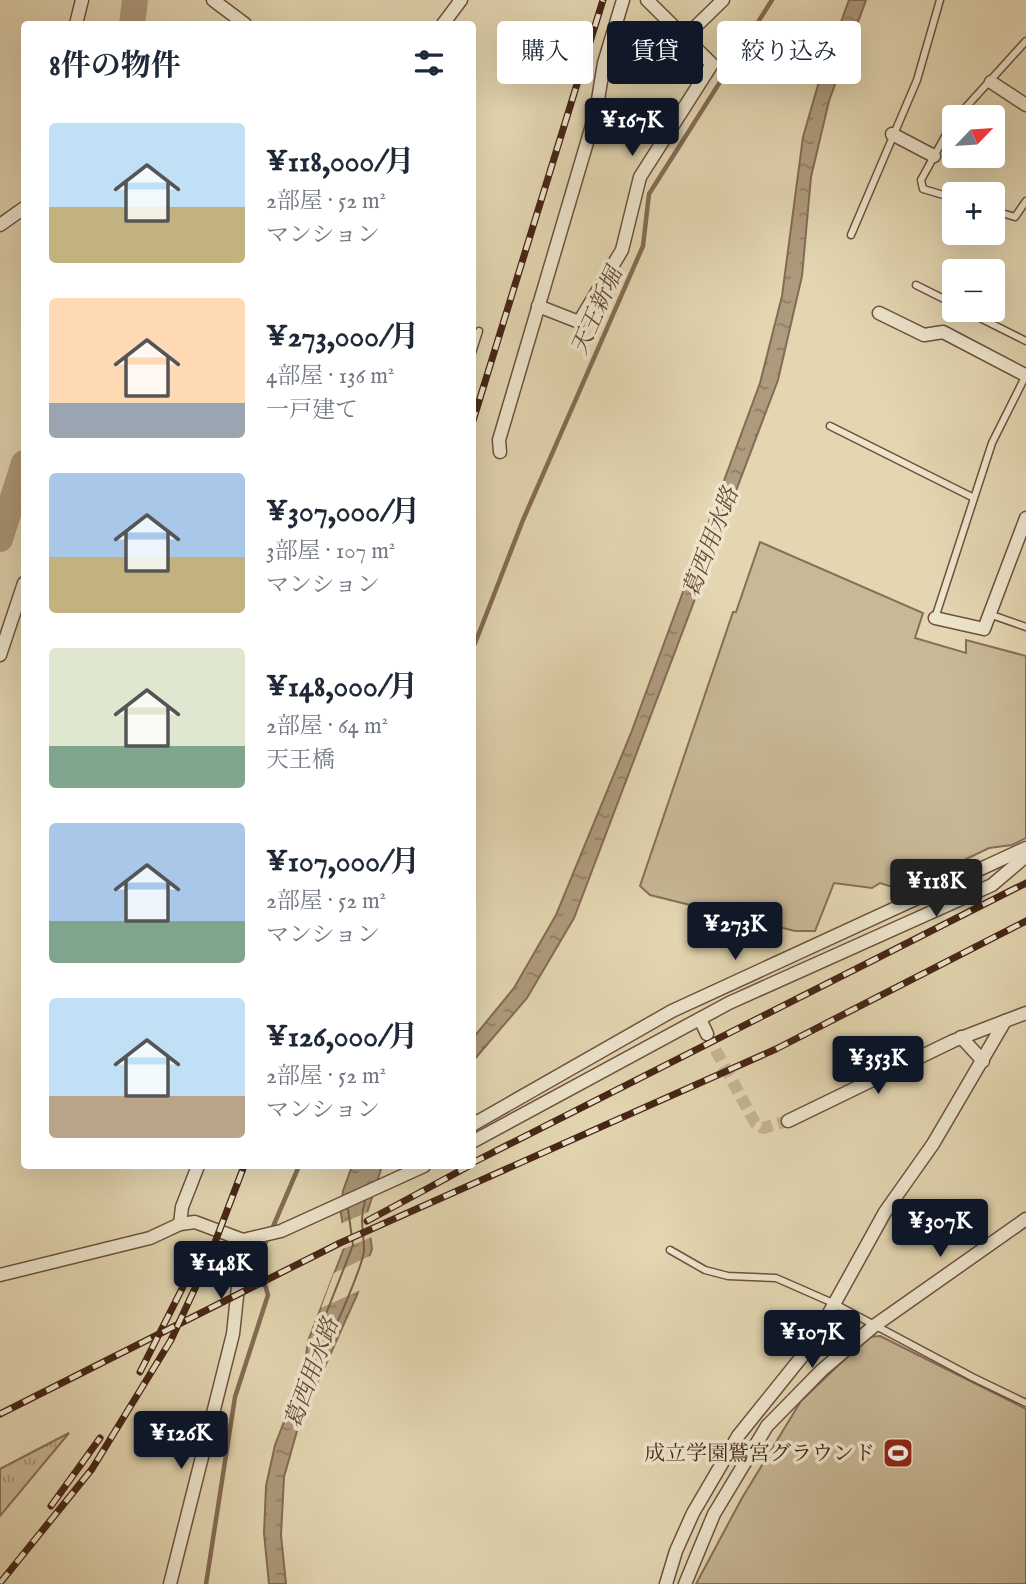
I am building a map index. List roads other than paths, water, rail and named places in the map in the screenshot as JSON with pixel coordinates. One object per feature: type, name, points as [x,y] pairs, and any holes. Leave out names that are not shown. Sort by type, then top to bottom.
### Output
[{"type":"street","points":[[77,21],[82,0]]},
{"type":"street","points":[[213,0],[242,21]]},
{"type":"street","points":[[445,21],[461,0]]},
{"type":"street","points":[[500,452],[499,440],[596,112],[604,63],[623,0]]},
{"type":"street","points":[[647,0],[669,21]]},
{"type":"street","points":[[701,21],[723,0]]},
{"type":"street","points":[[703,55],[712,64],[703,78]]},
{"type":"street","points":[[991,82],[1026,105]]},
{"type":"street","points":[[538,306],[579,323],[622,250],[639,177],[699,84]]},
{"type":"street","points":[[892,134],[934,156]]},
{"type":"street","points":[[0,225],[21,210]]},
{"type":"street","points":[[879,313],[924,335],[943,332],[1026,375]]},
{"type":"street","points":[[935,618],[984,629],[1025,520]]},
{"type":"street","points":[[0,654],[21,592]]},
{"type":"street","points":[[476,1123],[672,1011],[1026,848]]},
{"type":"street","points":[[476,1140],[700,1019],[904,922],[932,913],[992,885],[1026,856]]},
{"type":"street","points":[[904,922],[927,905],[934,891]]},
{"type":"street","points":[[788,1121],[961,1037],[1026,1013]]},
{"type":"street","points":[[700,1019],[707,1034]]},
{"type":"street","points":[[666,1584],[676,1551],[694,1513],[737,1436],[812,1344],[885,1212],[905,1187],[1005,1021]]},
{"type":"street","points":[[961,1037],[983,1061]]},
{"type":"street","points":[[180,1224],[182,1208],[197,1169]]},
{"type":"street","points":[[0,1275],[150,1238],[180,1224],[195,1222],[243,1240],[257,1239],[281,1231],[417,1169]]},
{"type":"street","points":[[685,1584],[714,1514],[767,1426],[822,1370],[873,1326],[1026,1219]]},
{"type":"street","points":[[170,1584],[233,1334],[243,1240]]},
{"type":"lane","points":[[851,235],[917,80],[940,0]]},
{"type":"lane","points":[[969,105],[1026,41]]},
{"type":"lane","points":[[942,142],[921,180],[923,189],[942,195]]},
{"type":"lane","points":[[1005,214],[1015,217],[1026,201]]},
{"type":"lane","points":[[916,285],[942,298]]},
{"type":"lane","points":[[988,322],[1026,341]]},
{"type":"lane","points":[[476,340],[479,331]]},
{"type":"lane","points":[[935,618],[972,497],[992,443],[1026,375]]},
{"type":"lane","points":[[830,426],[972,497]]},
{"type":"lane","points":[[989,614],[1026,627]]},
{"type":"lane","points":[[670,1250],[705,1270],[728,1276],[776,1278],[833,1303],[1026,1403]]},
{"type":"water","points":[[849,0],[866,0],[858,21],[841,21]]},
{"type":"water","name":"葛西用水路","points":[[818,84],[835,84],[811,177],[802,276],[778,380],[574,918],[527,998],[476,1058],[476,1034],[514,988],[556,915],[631,733],[760,383],[782,296],[803,137]]},
{"type":"water","name":"葛西用水路","points":[[351,1169],[381,1169],[367,1213],[372,1249],[357,1295],[299,1424],[284,1477],[281,1535],[286,1584],[269,1584],[264,1533],[266,1486],[275,1445],[304,1370],[308,1341],[346,1243],[341,1214],[343,1191]]},
{"type":"waterway","points":[[132,21],[135,0]]},
{"type":"waterway","name":"天王新堀","points":[[476,641],[523,520],[643,246],[649,194],[772,0]]},
{"type":"waterway","points":[[0,539],[21,472]]},
{"type":"waterway","name":"天王新堀","points":[[272,1229],[298,1169]]},
{"type":"waterway","name":"天王新堀","points":[[206,1584],[235,1397],[268,1295],[258,1261],[268,1237]]},
{"type":"tunnel","points":[[707,1034],[755,1123],[763,1128],[788,1121]]},
{"type":"railway","points":[[476,411],[603,0]]},
{"type":"railway","points":[[476,1161],[1026,883]]},
{"type":"railway","points":[[0,1414],[340,1243],[776,1049],[1026,921]]},
{"type":"railway","points":[[0,1583],[92,1469],[171,1340],[209,1258],[243,1169]]},
{"type":"railway","points":[[367,1221],[463,1169]]},
{"type":"railway","points":[[140,1372],[195,1263]]},
{"type":"railway","points":[[51,1506],[100,1438]]},
{"type":"place","name":"成立学園鷲宮グラウンド","points":[[898,1453]]}]
